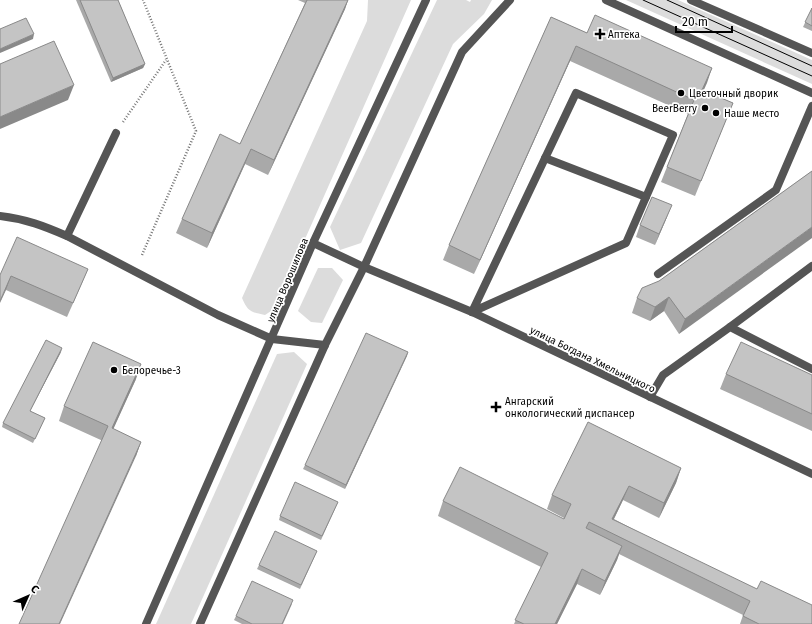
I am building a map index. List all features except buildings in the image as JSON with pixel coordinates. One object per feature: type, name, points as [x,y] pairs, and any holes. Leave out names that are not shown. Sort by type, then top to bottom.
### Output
[{"type":"street","name":"улица Ворошилова","points":[[0,216],[19,218],[67,236],[218,315],[272,339],[313,243],[426,0]]},
{"type":"street","points":[[200,624],[325,345],[364,267],[462,52],[510,0]]},
{"type":"street","points":[[606,0],[812,93]]},
{"type":"street","points":[[691,0],[704,3],[812,53]]},
{"type":"street","points":[[576,93],[673,135],[626,243],[472,312],[576,93]]},
{"type":"street","points":[[658,274],[776,190],[812,106]]},
{"type":"street","points":[[67,236],[116,133]]},
{"type":"street","points":[[545,158],[646,197]]},
{"type":"street","name":"улица Богдана Хмельницкого","points":[[313,243],[364,267],[472,312],[812,474]]},
{"type":"street","points":[[650,397],[663,375],[812,266]]},
{"type":"street","points":[[730,327],[812,369]]},
{"type":"street","points":[[146,624],[272,339],[325,345]]},
{"type":"path","points":[[142,0],[196,131],[142,255]]},
{"type":"path","points":[[116,133],[166,60]]},
{"type":"shaded area","points":[[368,0],[411,0],[274,309],[265,315],[250,311],[242,298],[367,21]]},
{"type":"shaded area","points":[[437,0],[466,0],[470,2],[471,0],[492,0],[484,14],[453,44],[361,243],[340,250],[330,227]]},
{"type":"shaded area","points":[[626,0],[678,0],[812,60],[812,84]]},
{"type":"shaded area","points":[[318,268],[332,268],[343,280],[322,323],[311,322],[298,311]]},
{"type":"shaded area","points":[[294,352],[307,364],[191,624],[156,624],[277,354]]},
{"type":"tram line","points":[[643,0],[812,76]]},
{"type":"tram line","points":[[667,0],[812,66]]},
{"type":"place","name":"Аптека","points":[[600,34]]},
{"type":"place","name":"Цветочный дворик","points":[[681,93]]},
{"type":"place","name":"BeerBerry","points":[[705,108]]},
{"type":"place","name":"Наше место","points":[[716,113]]},
{"type":"place","name":"Белоречье-3","points":[[114,370]]},
{"type":"place","name":"Ангарский онкологический диспансер","points":[[496,407]]}]
